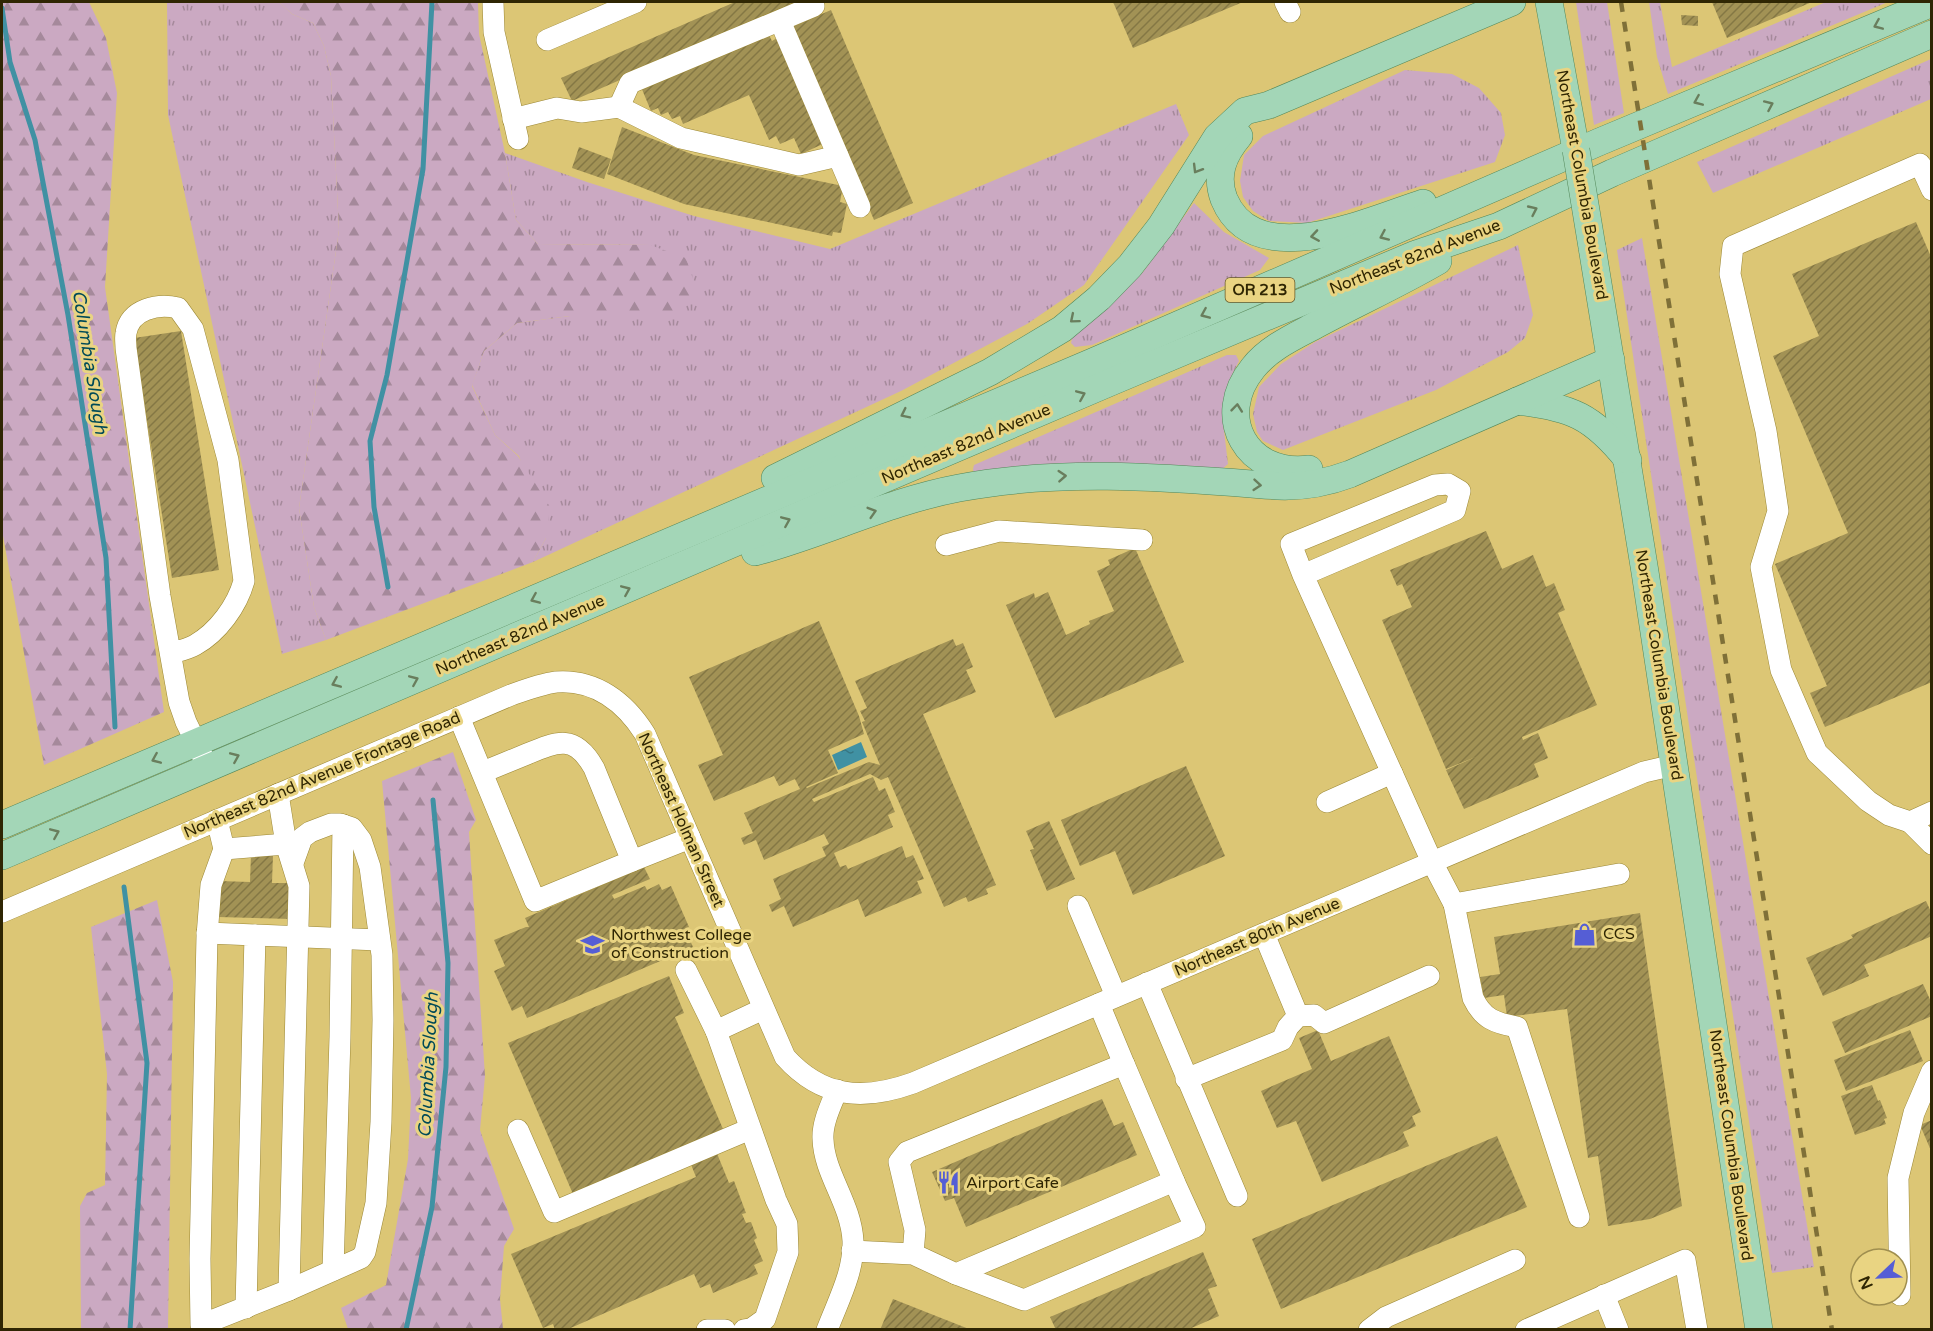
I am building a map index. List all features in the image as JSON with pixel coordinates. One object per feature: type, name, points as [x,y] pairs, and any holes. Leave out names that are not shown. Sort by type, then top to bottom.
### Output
[{"type":"main road","points":[[622,562],[742,494],[990,372],[1062,330],[1099,298],[1130,266],[1161,226],[1217,136],[1245,111],[1269,105],[1512,2]]},
{"type":"main road","name":"Northeast Columbia Boulevard","points":[[1549,2],[1628,460],[1759,1329]]},
{"type":"main road","name":"Northeast 82nd Avenue","points":[[2,825],[1932,3]]},
{"type":"main road","name":"Northeast 82nd Avenue","points":[[2,856],[1122,377],[1405,258],[1499,226],[1612,173],[1932,34]]},
{"type":"main road","points":[[1269,105],[1228,149],[1221,163],[1220,176],[1221,188],[1231,212],[1246,226],[1261,233],[1275,237],[1297,238],[1323,235],[1433,200],[1512,180]]},
{"type":"main road","points":[[1499,226],[1425,269],[1280,344],[1261,359],[1251,369],[1242,386],[1236,411],[1236,426],[1253,455],[1279,469],[1296,471],[1321,467],[1610,352]]},
{"type":"main road","points":[[655,578],[765,549],[908,501],[958,488],[1020,479],[1072,475],[1136,476],[1287,486],[1325,482],[1350,474],[1517,401],[1610,352]]},
{"type":"main road","points":[[1517,401],[1547,404],[1574,413],[1601,431],[1628,460]]},
{"type":"street","points":[[493,2],[494,32],[518,140]]},
{"type":"street","points":[[547,40],[636,2]]},
{"type":"street","points":[[619,107],[630,84],[814,6]]},
{"type":"street","points":[[780,21],[860,207]]},
{"type":"street","points":[[513,118],[557,108],[581,112],[619,107],[681,138],[799,165],[838,156]]},
{"type":"street","points":[[1932,190],[1920,164],[1733,246],[1730,274],[1766,431],[1778,511],[1761,567],[1781,670],[1817,753],[1868,801],[1889,815],[1910,822],[1932,844]]},
{"type":"street","points":[[172,654],[195,645],[215,630],[240,597],[244,581],[228,460],[193,329],[178,308],[166,305],[140,312],[132,319],[126,332],[126,348],[160,596],[180,702],[186,722],[207,768]]},
{"type":"street","points":[[1303,575],[1455,510],[1460,491],[1448,484],[1435,485],[1291,544],[1303,575],[1432,862],[1454,904],[1473,998],[1478,1008],[1495,1023],[1517,1027],[1579,1217]]},
{"type":"street","points":[[946,545],[999,531],[1142,540]]},
{"type":"street","name":"Northeast 82nd Avenue Frontage Road","points":[[2,912],[511,695],[556,682],[588,685],[617,700],[638,724]]},
{"type":"street","points":[[459,717],[535,901],[690,838]]},
{"type":"street","name":"Northeast Holman Street","points":[[638,724],[652,749],[785,1057],[807,1078],[837,1090]]},
{"type":"street","points":[[483,772],[556,742],[576,747],[587,756],[594,768],[632,861]]},
{"type":"street","name":"Northeast 80th Avenue","points":[[837,1090],[868,1095],[890,1092],[1644,772],[1674,765]]},
{"type":"street","points":[[1327,802],[1392,772]]},
{"type":"street","points":[[278,794],[299,886],[289,1290]]},
{"type":"street","points":[[1910,822],[1932,812]]},
{"type":"street","points":[[217,820],[224,849],[211,885],[207,933],[200,1259],[201,1325],[361,1258],[365,1252],[376,1203],[381,1122],[383,1020],[380,940],[367,858],[361,840],[352,828],[331,824],[310,832],[302,838],[290,854]]},
{"type":"street","points":[[333,1270],[343,825]]},
{"type":"street","points":[[224,849],[290,854]]},
{"type":"street","points":[[1454,904],[1619,874]]},
{"type":"street","points":[[852,1251],[913,1254],[956,1274],[1024,1300],[1195,1227],[1124,1064],[1108,1000],[1078,906]]},
{"type":"street","points":[[207,933],[380,940]]},
{"type":"street","points":[[1264,934],[1298,1016]]},
{"type":"street","points":[[246,1308],[255,935]]},
{"type":"street","points":[[686,969],[716,1031],[750,1129],[787,1224],[788,1252],[765,1319],[751,1329],[744,1329]]},
{"type":"street","points":[[1186,1079],[1282,1040],[1298,1016],[1314,1015],[1324,1023],[1430,976]]},
{"type":"street","points":[[1147,983],[1237,1196]]},
{"type":"street","points":[[716,1031],[764,1009]]},
{"type":"street","points":[[913,1254],[915,1230],[899,1162],[907,1152],[1124,1064]]},
{"type":"street","points":[[1899,1247],[1898,1178],[1914,1113],[1932,1071]]},
{"type":"street","points":[[827,1329],[846,1280],[852,1251],[852,1228],[847,1209],[825,1155],[822,1137],[827,1115],[837,1090]]},
{"type":"street","points":[[518,1130],[554,1212],[750,1129]]},
{"type":"street","points":[[956,1274],[1174,1182]]},
{"type":"street","points":[[1369,1329],[1386,1317],[1515,1260]]},
{"type":"street","points":[[1526,1329],[1559,1323],[1604,1295],[1685,1260],[1697,1329]]},
{"type":"street","points":[[1604,1295],[1618,1329]]},
{"type":"street","points":[[707,1329],[725,1329]]},
{"type":"green space","points":[[2,2],[89,2],[106,38],[117,93],[105,287],[164,712],[44,765],[2,530]]},
{"type":"green space","points":[[167,2],[279,2],[292,14],[313,23],[324,46],[331,76],[339,230],[299,508],[314,607],[326,640],[282,654],[168,115]]},
{"type":"green space","points":[[279,2],[478,2],[479,34],[505,153],[516,220],[538,244],[650,245],[686,258],[697,291],[680,314],[570,316],[517,323],[484,351],[472,386],[495,435],[518,456],[550,507],[546,538],[533,562],[326,640],[314,607],[299,508],[339,230],[331,76],[324,46],[313,23],[292,14]]},
{"type":"green space","points":[[1576,2],[1607,2],[1624,113],[1594,125]]},
{"type":"green space","points":[[1649,2],[1660,2],[1672,67],[1826,2],[1888,2],[1668,94],[1657,57]]},
{"type":"green space","points":[[1931,59],[1931,99],[1713,193],[1697,162]]},
{"type":"green space","points":[[1405,70],[1452,74],[1479,88],[1501,113],[1505,135],[1495,162],[1307,223],[1269,221],[1253,211],[1243,197],[1240,181],[1244,155],[1263,136]]},
{"type":"green space","points":[[1176,104],[1189,135],[1084,285],[1027,324],[901,391],[533,562],[546,538],[519,456],[495,435],[472,385],[484,351],[517,323],[570,316],[650,245],[538,244],[516,220],[505,153],[694,216],[830,249]]},
{"type":"green space","points":[[1194,203],[1224,232],[1269,258],[1260,270],[1092,345],[1075,347],[1071,343],[1073,335],[1143,272]]},
{"type":"green space","points":[[1642,238],[1814,1267],[1772,1273],[1617,250]]},
{"type":"green space","points":[[1518,245],[1533,315],[1525,338],[1508,352],[1436,390],[1283,450],[1263,441],[1257,432],[1253,414],[1259,387],[1281,364],[1315,342]]},
{"type":"green space","points":[[1227,355],[1236,355],[1239,361],[1228,383],[1222,414],[1228,464],[1221,470],[974,475],[974,465]]},
{"type":"green space","points":[[453,752],[476,820],[469,832],[485,1076],[480,1130],[514,1229],[504,1246],[500,1299],[503,1329],[348,1329],[341,1308],[386,1285],[408,1159],[411,1098],[382,781]]},
{"type":"green space","points":[[157,900],[173,982],[168,1329],[81,1329],[80,1206],[87,1193],[105,1185],[107,1074],[91,927]]},
{"type":"water","points":[[861,742],[867,757],[838,770],[832,755]]},
{"type":"building","points":[[735,2],[798,2],[572,101],[561,78]]},
{"type":"building","points":[[1113,2],[1243,2],[1133,48]]},
{"type":"building","points":[[1712,2],[1812,2],[1727,38]]},
{"type":"building","points":[[831,10],[913,203],[874,220],[792,27]]},
{"type":"building","points":[[1681,15],[1698,16],[1698,26],[1682,25]]},
{"type":"building","points":[[768,33],[772,41],[779,37],[825,143],[801,154],[794,138],[780,144],[776,136],[769,140],[749,95],[683,124],[680,116],[672,119],[668,112],[661,115],[658,108],[651,111],[641,87]]},
{"type":"building","points":[[622,127],[694,155],[843,186],[840,202],[847,204],[841,233],[833,232],[832,236],[684,204],[607,174]]},
{"type":"building","points":[[579,147],[611,159],[604,179],[572,168]]},
{"type":"building","points":[[1916,222],[1932,259],[1932,682],[1825,727],[1810,693],[1827,686],[1775,564],[1848,533],[1773,356],[1819,336],[1792,274]]},
{"type":"building","points":[[181,331],[219,570],[172,578],[134,338]]},
{"type":"building","points":[[1486,531],[1502,569],[1533,555],[1546,587],[1554,583],[1565,610],[1558,613],[1597,705],[1522,737],[1523,740],[1538,733],[1548,758],[1534,764],[1539,777],[1464,809],[1446,770],[1478,756],[1446,769],[1382,620],[1412,607],[1402,584],[1397,586],[1390,570]]},
{"type":"building","points":[[1135,548],[1184,662],[1055,718],[1006,605],[1034,593],[1035,598],[1048,592],[1066,635],[1090,624],[1089,621],[1114,611],[1097,571],[1110,565],[1108,560]]},
{"type":"building","points":[[819,621],[859,716],[864,734],[828,750],[838,773],[807,788],[869,762],[880,765],[862,722],[865,721],[860,711],[867,708],[855,681],[953,639],[956,646],[963,643],[973,667],[966,670],[976,692],[923,714],[996,885],[986,889],[988,894],[968,902],[966,897],[944,907],[888,777],[881,780],[870,774],[812,799],[814,802],[873,777],[879,791],[885,788],[895,812],[888,815],[893,827],[834,853],[840,867],[846,865],[848,869],[902,846],[906,858],[913,855],[924,879],[917,881],[922,893],[865,917],[858,899],[793,927],[784,906],[772,912],[769,905],[781,899],[773,879],[826,856],[822,847],[829,844],[824,834],[764,860],[756,840],[744,845],[741,838],[753,833],[744,813],[800,789],[795,779],[779,786],[774,776],[714,801],[698,765],[723,755],[689,677]]},
{"type":"building","points":[[1186,766],[1225,856],[1133,895],[1115,851],[1080,866],[1061,820]]},
{"type":"building","points":[[1049,821],[1075,879],[1047,891],[1030,850],[1034,849],[1026,831]]},
{"type":"building","points":[[251,854],[273,855],[272,883],[292,883],[291,919],[218,917],[219,881],[250,882]]},
{"type":"building","name":"Northwest College of Construction","points":[[644,867],[650,879],[612,895],[614,899],[645,886],[647,890],[659,884],[662,890],[671,886],[689,927],[685,929],[693,947],[527,1018],[522,1006],[512,1011],[494,971],[505,966],[494,940],[529,927],[525,918]]},
{"type":"building","points":[[1926,901],[1932,914],[1932,936],[1864,965],[1869,976],[1823,996],[1806,958],[1853,938],[1851,935]]},
{"type":"building","points":[[1640,913],[1682,1206],[1650,1219],[1608,1226],[1598,1156],[1588,1158],[1567,1009],[1507,1017],[1504,995],[1484,998],[1480,977],[1500,974],[1494,937]]},
{"type":"building","points":[[669,976],[684,1013],[675,1017],[723,1129],[573,1194],[508,1043]]},
{"type":"building","points":[[1923,984],[1932,1004],[1932,1016],[1845,1053],[1832,1022]]},
{"type":"building","points":[[1318,1030],[1331,1061],[1389,1036],[1421,1112],[1412,1116],[1416,1126],[1403,1132],[1409,1146],[1322,1182],[1296,1121],[1277,1128],[1261,1091],[1312,1069],[1299,1038]]},
{"type":"building","points":[[1910,1030],[1923,1061],[1846,1091],[1834,1060]]},
{"type":"building","points":[[1872,1085],[1887,1118],[1884,1119],[1886,1124],[1855,1135],[1841,1096]]},
{"type":"building","points":[[1102,1099],[1114,1126],[1123,1122],[1137,1155],[966,1227],[954,1198],[945,1201],[932,1172]]},
{"type":"building","points":[[1932,1120],[1932,1153],[1920,1125]]},
{"type":"building","points":[[1497,1136],[1527,1207],[1281,1309],[1252,1239]]},
{"type":"building","points":[[716,1151],[729,1183],[734,1181],[746,1213],[742,1214],[746,1223],[751,1222],[757,1238],[754,1240],[763,1261],[754,1265],[758,1274],[713,1293],[710,1284],[700,1288],[694,1274],[566,1330],[555,1330],[553,1324],[543,1328],[511,1254],[696,1177],[690,1162]]},
{"type":"building","points":[[1203,1252],[1217,1286],[1208,1289],[1219,1316],[1187,1330],[1056,1330],[1050,1317]]},
{"type":"building","points":[[893,1299],[969,1329],[969,1330],[880,1330]]},
{"type":"waterway","name":"Columbia Slough","points":[[388,587],[374,507],[370,441],[387,375],[423,169],[432,2]]},
{"type":"waterway","name":"Columbia Slough","points":[[2,8],[10,62],[35,140],[68,315],[106,558],[115,727]]},
{"type":"waterway","name":"Columbia Slough","points":[[406,1330],[432,1207],[446,1067],[448,963],[433,800]]},
{"type":"waterway","name":"Columbia Slough","points":[[124,887],[147,1063],[130,1330]]},
{"type":"railway","points":[[1621,2],[1832,1330]]},
{"type":"place","name":"CCS","points":[[1585,934]]},
{"type":"place","name":"Northwest College of Construction","points":[[593,944]]},
{"type":"place","name":"Airport Cafe","points":[[948,1183]]}]
